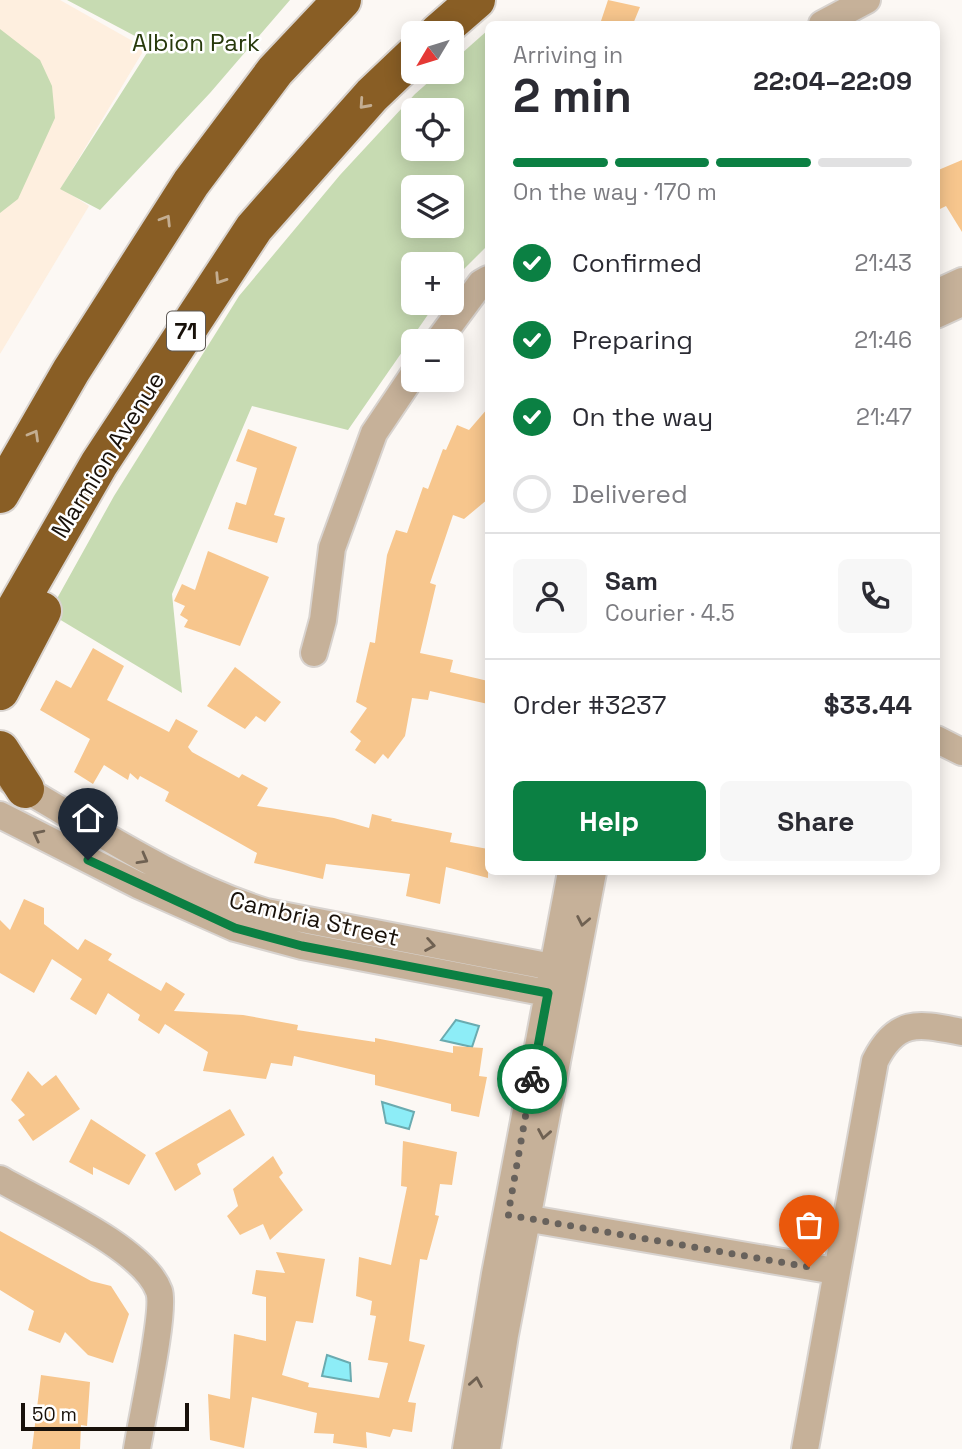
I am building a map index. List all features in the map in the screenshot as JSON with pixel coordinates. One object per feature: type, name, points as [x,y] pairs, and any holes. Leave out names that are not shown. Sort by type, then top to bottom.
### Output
[{"type":"highway","points":[[275,71],[272,45],[313,0]]},
{"type":"highway","points":[[0,494],[71,371],[175,206],[275,71],[342,0]]},
{"type":"highway","name":"Marmion Avenue","points":[[0,636],[99,464],[254,228],[372,95],[401,67]]},
{"type":"highway","points":[[0,691],[81,542],[74,508]]},
{"type":"highway","points":[[0,750],[8,793]]},
{"type":"street","points":[[828,21],[867,0]]},
{"type":"street","points":[[447,329],[485,281]]},
{"type":"street","points":[[940,291],[962,281]]},
{"type":"street","points":[[940,313],[962,303]]},
{"type":"street","points":[[314,653],[337,536],[374,433],[402,392]]},
{"type":"street","points":[[940,741],[962,752]]},
{"type":"street","name":"Cambria Street","points":[[8,793],[223,899],[267,912],[563,969]]},
{"type":"street","name":"Cambria Street","points":[[8,793],[138,885],[235,928],[302,946],[558,995]]},
{"type":"street","points":[[466,1449],[519,1217],[563,969],[571,875]]},
{"type":"street","points":[[563,969],[592,875]]},
{"type":"street","points":[[805,1449],[875,1061],[882,1047],[894,1034],[914,1025],[962,1032]]},
{"type":"street","points":[[0,1179],[136,1258],[159,1291],[159,1322],[137,1449]]},
{"type":"street","points":[[519,1217],[835,1271]]},
{"type":"street","points":[[487,1449],[505,1335],[519,1217]]},
{"type":"shaded area","points":[[0,0],[60,0],[145,48],[61,188],[89,206],[0,354]]},
{"type":"green space","name":"Albion Park","points":[[67,0],[290,0],[210,93],[100,210],[60,189],[152,45]]},
{"type":"green space","points":[[0,29],[40,60],[52,86],[55,118],[18,199],[0,213]]},
{"type":"green space","points":[[485,33],[485,248],[464,269],[464,252],[401,252],[401,315],[428,315],[418,329],[401,329],[401,354],[348,430],[252,406],[172,594],[182,693],[49,613],[114,496],[239,296],[340,175],[401,109],[401,161],[464,161],[464,98],[411,98],[426,84],[464,84],[464,51]]},
{"type":"water","points":[[456,1020],[479,1026],[472,1047],[441,1040]]},
{"type":"water","points":[[382,1102],[414,1112],[409,1129],[386,1123]]},
{"type":"water","points":[[327,1355],[350,1363],[351,1381],[322,1376]]},
{"type":"building","points":[[608,0],[640,7],[634,21],[601,21]]},
{"type":"building","points":[[962,160],[962,232],[946,206],[940,209],[940,169]]},
{"type":"building","points":[[485,411],[485,502],[464,519],[453,515],[430,583],[436,585],[420,653],[453,660],[450,672],[485,680],[485,703],[430,691],[428,700],[412,698],[405,736],[388,759],[383,754],[375,764],[355,750],[361,741],[350,732],[367,708],[356,702],[370,642],[375,643],[387,555],[396,530],[407,533],[423,487],[428,489],[443,449],[446,450],[457,425],[469,430]]},
{"type":"building","points":[[248,429],[297,447],[274,515],[285,518],[277,543],[228,529],[236,502],[246,505],[257,468],[236,461]]},
{"type":"building","points":[[208,551],[269,577],[240,646],[184,627],[188,620],[180,615],[185,606],[174,601],[182,584],[195,590]]},
{"type":"building","points":[[93,648],[124,666],[107,700],[169,732],[176,719],[198,731],[188,747],[192,752],[239,778],[242,774],[268,788],[257,806],[334,818],[369,828],[372,814],[392,819],[391,821],[452,833],[450,842],[485,848],[485,875],[488,875],[488,878],[446,867],[440,904],[406,896],[410,874],[326,864],[323,879],[254,863],[257,853],[165,801],[169,792],[140,776],[138,780],[130,773],[128,780],[104,765],[93,784],[74,772],[90,739],[40,710],[56,680],[71,688]]},
{"type":"building","points":[[235,667],[281,702],[265,722],[256,716],[245,729],[207,706]]},
{"type":"building","points":[[24,899],[44,908],[44,924],[78,950],[85,939],[112,954],[108,960],[161,991],[166,982],[185,994],[174,1011],[243,1015],[298,1025],[297,1030],[375,1042],[375,1038],[453,1053],[453,1046],[483,1048],[479,1076],[487,1077],[479,1117],[451,1111],[451,1104],[375,1085],[375,1075],[294,1056],[292,1066],[271,1063],[266,1079],[203,1071],[208,1052],[165,1024],[159,1034],[138,1020],[140,1015],[108,993],[96,1015],[70,999],[82,979],[52,959],[34,993],[0,973],[0,920],[10,930]]},
{"type":"building","points":[[28,1071],[42,1086],[56,1075],[80,1109],[33,1141],[18,1120],[25,1115],[11,1100]]},
{"type":"building","points":[[230,1109],[245,1135],[197,1164],[201,1174],[175,1191],[155,1153]]},
{"type":"building","points":[[91,1119],[146,1155],[129,1185],[93,1167],[93,1175],[69,1162]]},
{"type":"building","points":[[403,1141],[457,1152],[452,1185],[440,1184],[435,1215],[439,1216],[427,1260],[420,1259],[409,1341],[425,1345],[408,1402],[416,1403],[412,1432],[393,1429],[390,1437],[366,1432],[367,1448],[333,1443],[334,1434],[314,1433],[317,1413],[252,1397],[244,1448],[210,1440],[208,1394],[230,1399],[234,1334],[266,1341],[266,1297],[252,1294],[256,1270],[285,1273],[276,1252],[325,1259],[313,1323],[296,1321],[282,1375],[309,1383],[308,1387],[379,1398],[388,1363],[368,1360],[376,1316],[370,1315],[372,1301],[356,1296],[359,1257],[391,1265],[407,1187],[401,1186]]},
{"type":"building","points":[[273,1156],[283,1173],[279,1177],[303,1210],[270,1240],[263,1224],[240,1235],[227,1216],[238,1206],[233,1189]]},
{"type":"building","points":[[0,1231],[91,1281],[111,1286],[129,1314],[113,1363],[88,1355],[65,1332],[60,1343],[28,1330],[34,1311],[0,1290]]},
{"type":"building","points":[[41,1375],[90,1382],[87,1426],[81,1425],[80,1449],[32,1449]]},
{"type":"way so far","points":[[532,1079],[508,1215],[809,1267]]},
{"type":"route","points":[[88,860],[235,928],[302,946],[548,993],[532,1079]]}]
